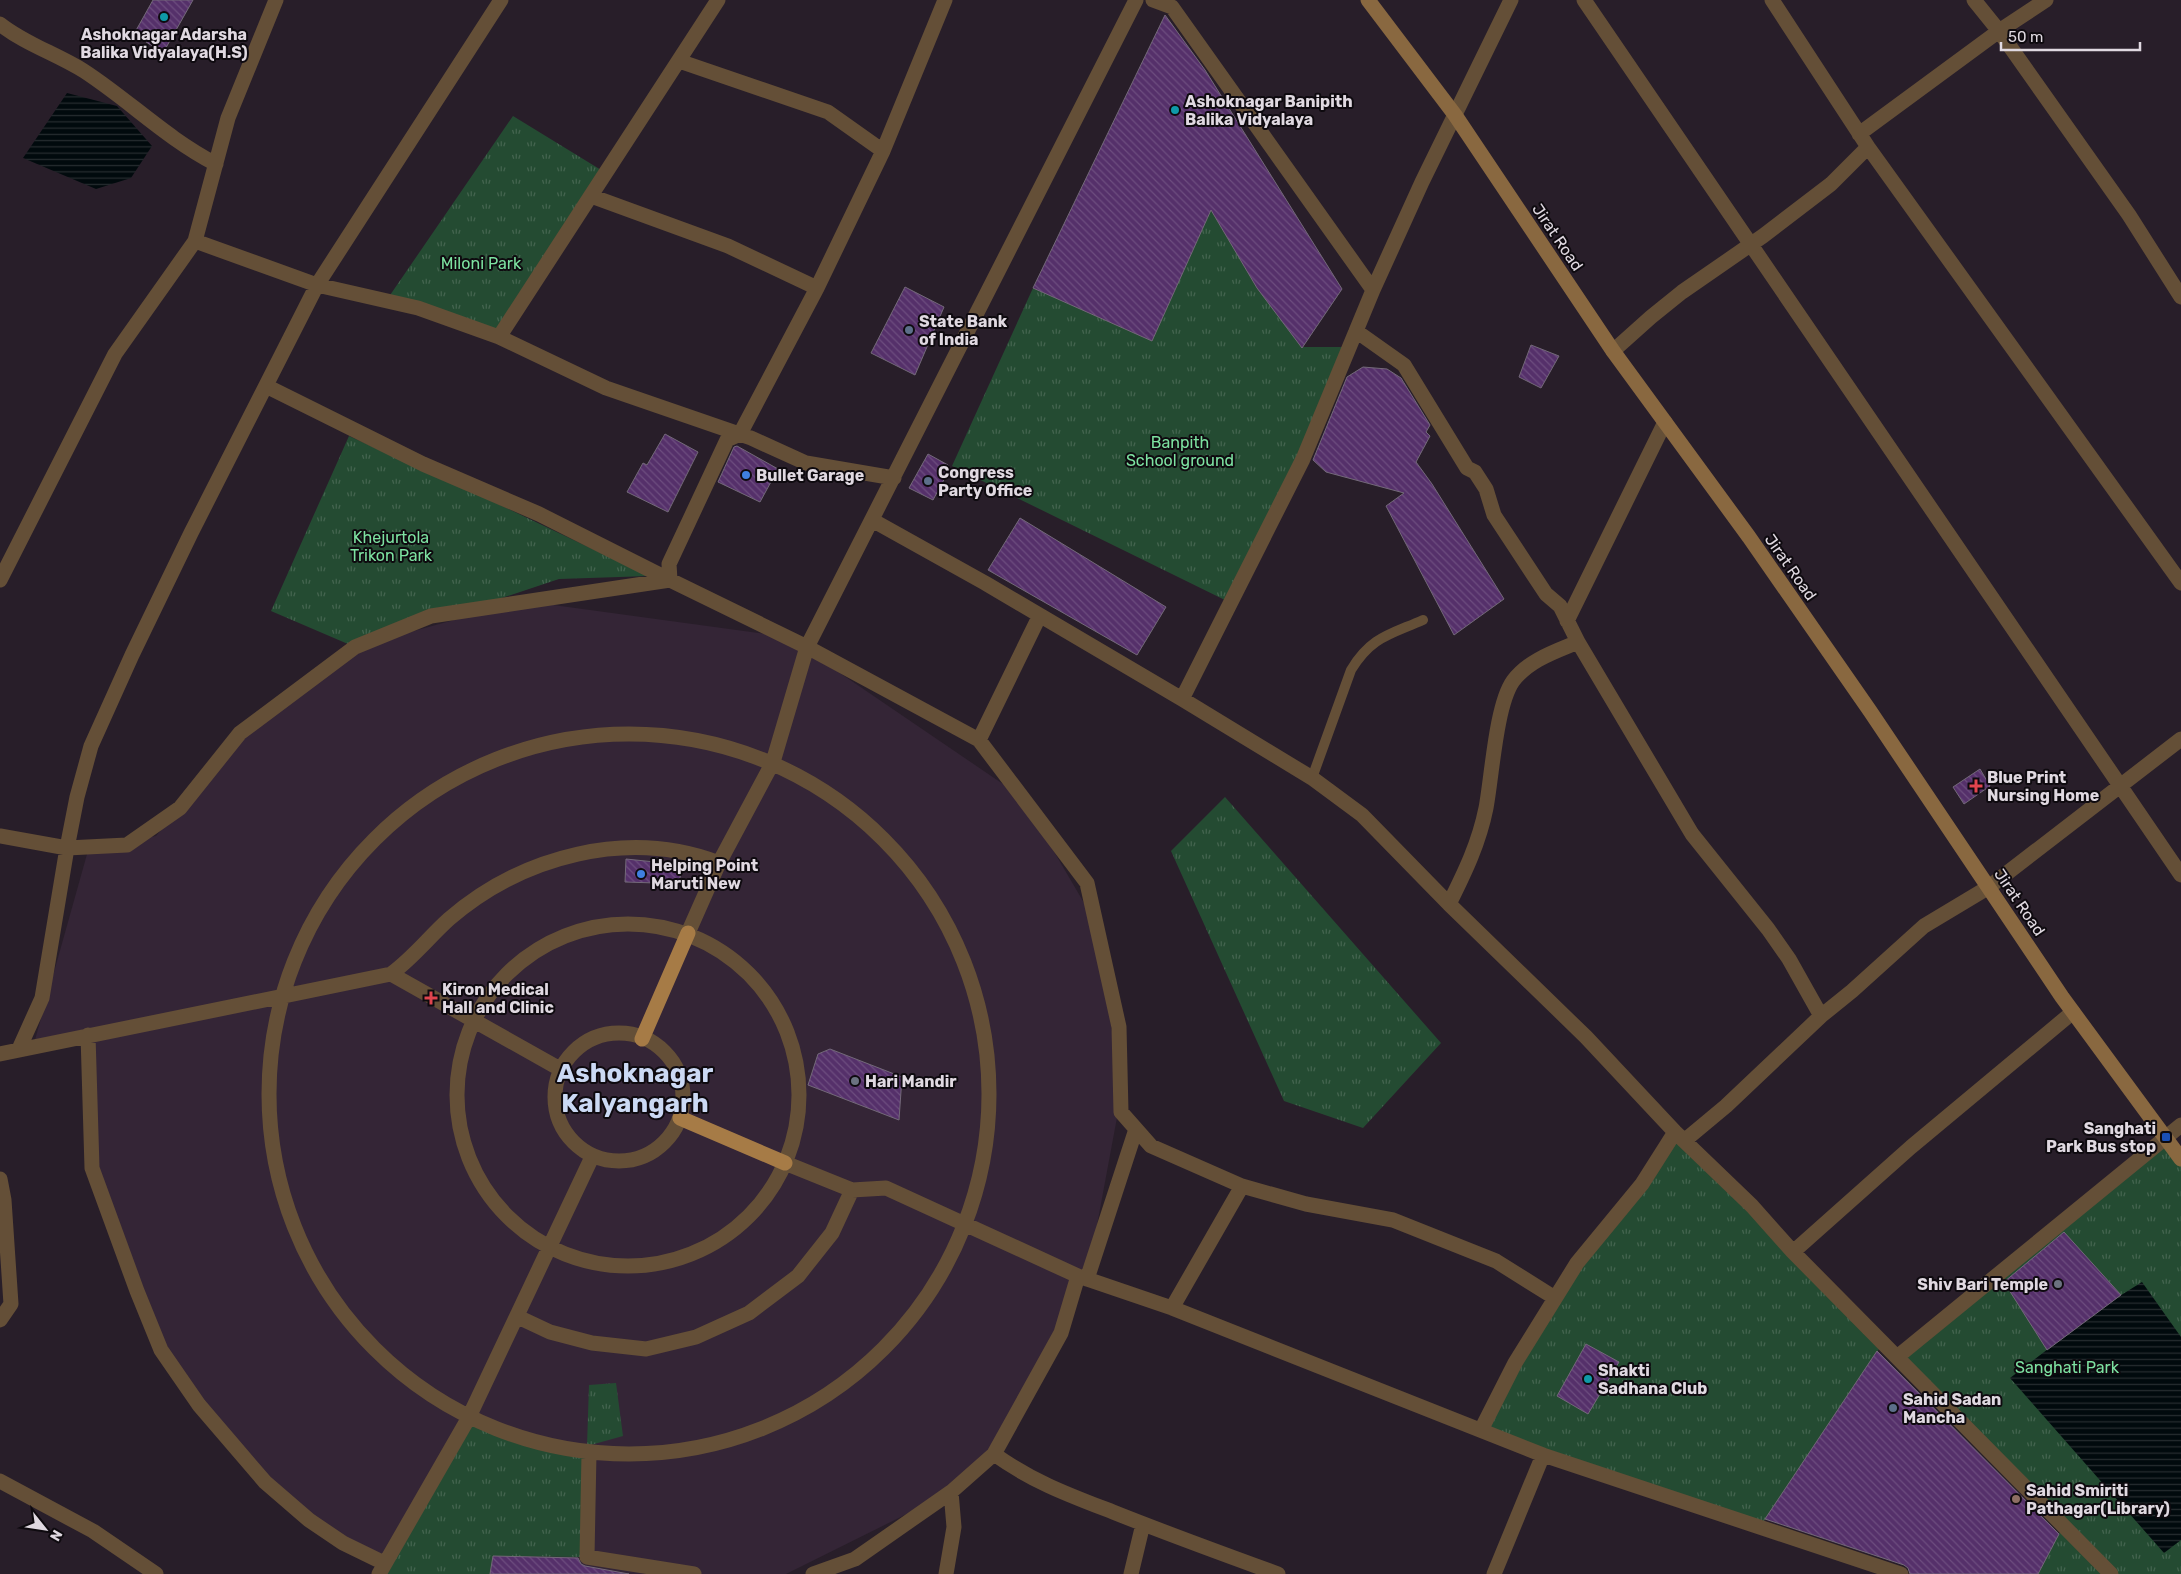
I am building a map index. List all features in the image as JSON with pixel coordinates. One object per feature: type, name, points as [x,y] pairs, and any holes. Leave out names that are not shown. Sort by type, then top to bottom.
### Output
[{"type":"main road","name":"Jirat Road","points":[[1368,0],[1455,115],[1614,351],[1749,537],[1870,711],[2073,1012],[2181,1159]]},
{"type":"main road","points":[[642,1039],[688,933]]},
{"type":"main road","points":[[680,1118],[785,1163]]},
{"type":"street","points":[[0,580],[115,354],[195,241],[228,118],[276,0]]},
{"type":"street","points":[[19,1050],[42,998],[77,796],[92,746],[140,638],[318,285],[500,0]]},
{"type":"street","points":[[500,337],[718,0]]},
{"type":"street","points":[[670,580],[669,564],[727,440],[740,434],[816,288],[883,151],[945,0]]},
{"type":"street","points":[[688,933],[719,863],[773,762],[807,647],[1136,0]]},
{"type":"street","points":[[1153,0],[1172,7],[1373,290]]},
{"type":"street","points":[[1182,699],[1303,459],[1373,290],[1510,0]]},
{"type":"street","points":[[1584,0],[2181,875]]},
{"type":"street","points":[[1772,0],[1868,147],[2181,583]]},
{"type":"street","points":[[1974,0],[1999,32],[2129,215],[2181,297]]},
{"type":"street","points":[[1859,134],[2046,0]]},
{"type":"street","points":[[0,24],[81,69],[111,89],[166,134],[216,164]]},
{"type":"street","points":[[679,61],[828,112],[883,151]]},
{"type":"street","points":[[1614,351],[1682,292],[1751,244],[1830,184],[1868,147]]},
{"type":"street","points":[[591,196],[728,246],[816,288]]},
{"type":"street","points":[[195,241],[318,285],[418,308],[500,337],[606,388],[740,434],[806,463],[894,478]]},
{"type":"street","points":[[1356,331],[1404,365],[1467,468],[1475,472],[1486,489],[1494,515],[1546,594],[1560,606],[1578,642],[1692,834],[1768,929],[1789,959],[1821,1016]]},
{"type":"street","points":[[266,386],[423,464],[539,514],[807,647],[979,740],[1087,883],[1119,1027],[1121,1112],[1151,1146],[1242,1186],[1306,1204],[1393,1220],[1496,1261],[1555,1298]]},
{"type":"street","points":[[1567,621],[1665,422]]},
{"type":"street","points":[[872,520],[985,583],[1039,617],[1182,699],[1312,778],[1362,815],[1449,904],[1586,1037],[1680,1136],[1752,1206],[1793,1252],[2111,1574]]},
{"type":"street","points":[[0,836],[67,848],[127,846],[180,808],[240,733],[355,647],[431,616],[670,580]]},
{"type":"street","points":[[979,740],[1039,617]]},
{"type":"street","points":[[1449,904],[1477,845],[1504,700],[1513,682],[1530,664],[1578,642]]},
{"type":"street","points":[[619,733],[645,733],[689,737],[732,747],[773,762],[811,781],[846,805],[878,832],[907,863],[932,897],[952,934],[969,973],[982,1022],[987,1056],[989,1098],[986,1141],[978,1183],[964,1223],[938,1277],[924,1299],[897,1333],[867,1364],[833,1390],[796,1413],[758,1431],[717,1444],[674,1452],[632,1456],[589,1454],[527,1442],[468,1419],[408,1381],[356,1332],[315,1274],[286,1208],[270,1139],[269,1067],[282,996],[296,955],[316,916],[340,879],[363,852],[400,815],[436,789],[475,768],[516,751],[558,740],[619,733]]},
{"type":"street","points":[[1481,1430],[1515,1363],[1577,1263],[1680,1136],[1726,1106],[1821,1016],[1867,978],[1924,926],[1989,887],[2181,739]]},
{"type":"street","points":[[0,1054],[390,974],[409,960],[449,919],[498,884],[548,861],[602,850],[647,848],[695,854],[719,863]]},
{"type":"street","points":[[608,924],[650,925],[688,933],[732,958],[764,990],[786,1029],[798,1073],[798,1119],[785,1163],[768,1194],[745,1220],[717,1242],[685,1257],[651,1266],[616,1267],[582,1261],[549,1248],[512,1223],[484,1190],[465,1150],[456,1107],[459,1062],[474,1020],[497,984],[528,955],[566,935],[608,924]]},
{"type":"street","points":[[390,974],[560,1069]]},
{"type":"street","points":[[1793,1252],[1911,1146],[2073,1012]]},
{"type":"street","points":[[623,1032],[642,1039],[658,1044],[681,1075],[683,1113],[664,1145],[630,1162],[592,1157],[566,1135],[554,1103],[560,1069],[586,1041],[623,1032]]},
{"type":"street","points":[[88,1035],[92,1168],[136,1291],[161,1350],[198,1405],[265,1482],[308,1520],[382,1568],[468,1419],[518,1317],[592,1157]]},
{"type":"street","points":[[1897,1357],[2181,1125]]},
{"type":"street","points":[[813,1574],[855,1559],[951,1492],[994,1454],[1061,1333],[1083,1278],[1136,1129]]},
{"type":"street","points":[[785,1163],[852,1190],[886,1188],[1083,1278],[1172,1308],[1543,1455],[1901,1574]]},
{"type":"street","points":[[0,1179],[4,1200],[11,1304],[0,1320]]},
{"type":"street","points":[[1172,1308],[1242,1186]]},
{"type":"street","points":[[518,1317],[550,1332],[592,1343],[646,1349],[696,1337],[749,1313],[798,1276],[832,1233],[852,1190]]},
{"type":"street","points":[[589,1454],[587,1557],[694,1574]]},
{"type":"street","points":[[994,1454],[1020,1473],[1046,1486],[1278,1574]]},
{"type":"street","points":[[1494,1574],[1543,1455]]},
{"type":"street","points":[[0,1481],[93,1531],[156,1574]]},
{"type":"street","points":[[946,1574],[954,1527],[951,1492]]},
{"type":"street","points":[[1132,1574],[1143,1524]]},
{"type":"lane","points":[[1312,778],[1351,670],[1360,654],[1373,642],[1423,620]]},
{"type":"shaded area","points":[[67,93],[117,106],[152,146],[131,178],[96,189],[23,158]]},
{"type":"shaded area","points":[[524,601],[787,637],[1022,797],[1097,925],[1121,1096],[1087,1279],[1079,1276],[1061,1333],[994,1454],[951,1492],[786,1574],[379,1574],[384,1563],[265,1482],[161,1350],[92,1168],[88,1036],[33,1047],[89,847],[156,836],[197,787],[270,711],[355,647]]},
{"type":"shaded area","points":[[2142,1282],[2181,1337],[2181,1540],[2164,1553],[2010,1378],[2107,1304]]},
{"type":"green space","name":"Miloni Park","points":[[513,116],[606,173],[499,337],[386,301]]},
{"type":"green space","name":"Banpith School ground","points":[[1211,210],[1257,288],[1302,347],[1349,347],[1231,603],[952,466],[1033,288],[1152,341]]},
{"type":"green space","name":"Khejurtola Trikon Park","points":[[349,436],[649,576],[559,579],[355,647],[271,611]]},
{"type":"green space","points":[[1225,797],[1441,1043],[1363,1128],[1284,1101],[1171,851]]},
{"type":"green space","points":[[1675,1132],[1883,1343],[1760,1527],[1481,1430],[1569,1276]]},
{"type":"green space","name":"Sanghati Park","points":[[2166,1137],[2181,1159],[2181,1574],[2038,1574],[2063,1526],[1897,1357]]},
{"type":"green space","points":[[616,1383],[623,1436],[587,1446],[589,1385]]},
{"type":"green space","points":[[468,1419],[521,1439],[589,1453],[587,1557],[493,1556],[490,1574],[381,1574]]},
{"type":"building","name":"Ashoknagar Adarsha Balika Vidyalaya(H.S)","points":[[153,0],[193,0],[163,53],[134,34]]},
{"type":"building","name":"Ashoknagar Banipith Balika Vidyalaya","points":[[1165,15],[1205,70],[1342,289],[1302,348],[1257,288],[1211,210],[1152,341],[1033,288]]},
{"type":"building","name":"State Bank of India","points":[[905,287],[944,307],[915,375],[871,353]]},
{"type":"building","points":[[1531,345],[1559,356],[1541,388],[1519,377]]},
{"type":"building","points":[[1363,367],[1387,369],[1401,378],[1430,425],[1426,432],[1430,436],[1416,462],[1432,484],[1504,599],[1454,635],[1386,506],[1404,493],[1326,472],[1313,460],[1347,377]]},
{"type":"building","points":[[665,434],[698,452],[668,512],[627,492],[643,463],[647,465]]},
{"type":"building","name":"Bullet Garage","points":[[737,446],[778,469],[760,502],[718,482],[734,447]]},
{"type":"building","name":"Congress Party Office","points":[[928,454],[948,465],[947,474],[933,500],[909,488]]},
{"type":"building","points":[[1020,518],[1166,607],[1137,655],[988,570]]},
{"type":"building","points":[[1980,769],[1990,786],[1964,804],[1953,787]]},
{"type":"building","points":[[626,859],[655,862],[682,868],[678,887],[656,883],[625,882]]},
{"type":"building","name":"Hari Mandir","points":[[830,1049],[902,1077],[899,1120],[808,1085],[818,1054]]},
{"type":"building","name":"Shiv Bari Temple","points":[[2064,1232],[2121,1295],[2047,1350],[2004,1282]]},
{"type":"building","name":"Shakti Sadhana Club","points":[[1586,1344],[1619,1362],[1588,1414],[1557,1396]]},
{"type":"building","name":"Sahid Sadan Mancha","points":[[1877,1351],[2059,1534],[2038,1574],[1910,1574],[1908,1568],[1904,1565],[1765,1519]]},
{"type":"building","points":[[493,1556],[578,1558],[581,1564],[585,1566],[629,1574],[490,1574]]},
{"type":"place","name":"Ashoknagar Adarsha Balika Vidyalaya(H.S)","points":[[164,17]]},
{"type":"place","name":"Ashoknagar Banipith Balika Vidyalaya","points":[[1175,110]]},
{"type":"place","name":"State Bank of India","points":[[909,330]]},
{"type":"place","name":"Bullet Garage","points":[[746,475]]},
{"type":"place","name":"Congress Party Office","points":[[928,481]]},
{"type":"place","name":"Blue Print Nursing Home","points":[[1976,786]]},
{"type":"place","name":"Helping Point Maruti New","points":[[641,874]]},
{"type":"place","name":"Kiron Medical Hall and Clinic","points":[[431,998]]},
{"type":"place","name":"Hari Mandir","points":[[855,1081]]},
{"type":"place","name":"Sanghati Park Bus stop","points":[[2166,1137]]},
{"type":"place","name":"Shiv Bari Temple","points":[[2058,1284]]},
{"type":"place","name":"Shakti Sadhana Club","points":[[1588,1379]]},
{"type":"place","name":"Sahid Sadan Mancha","points":[[1893,1408]]},
{"type":"place","name":"Sahid Smiriti Pathagar(Library)","points":[[2016,1499]]},
{"type":"district","name":"Ashoknagar Kalyangarh","points":[[635,1088]]}]
